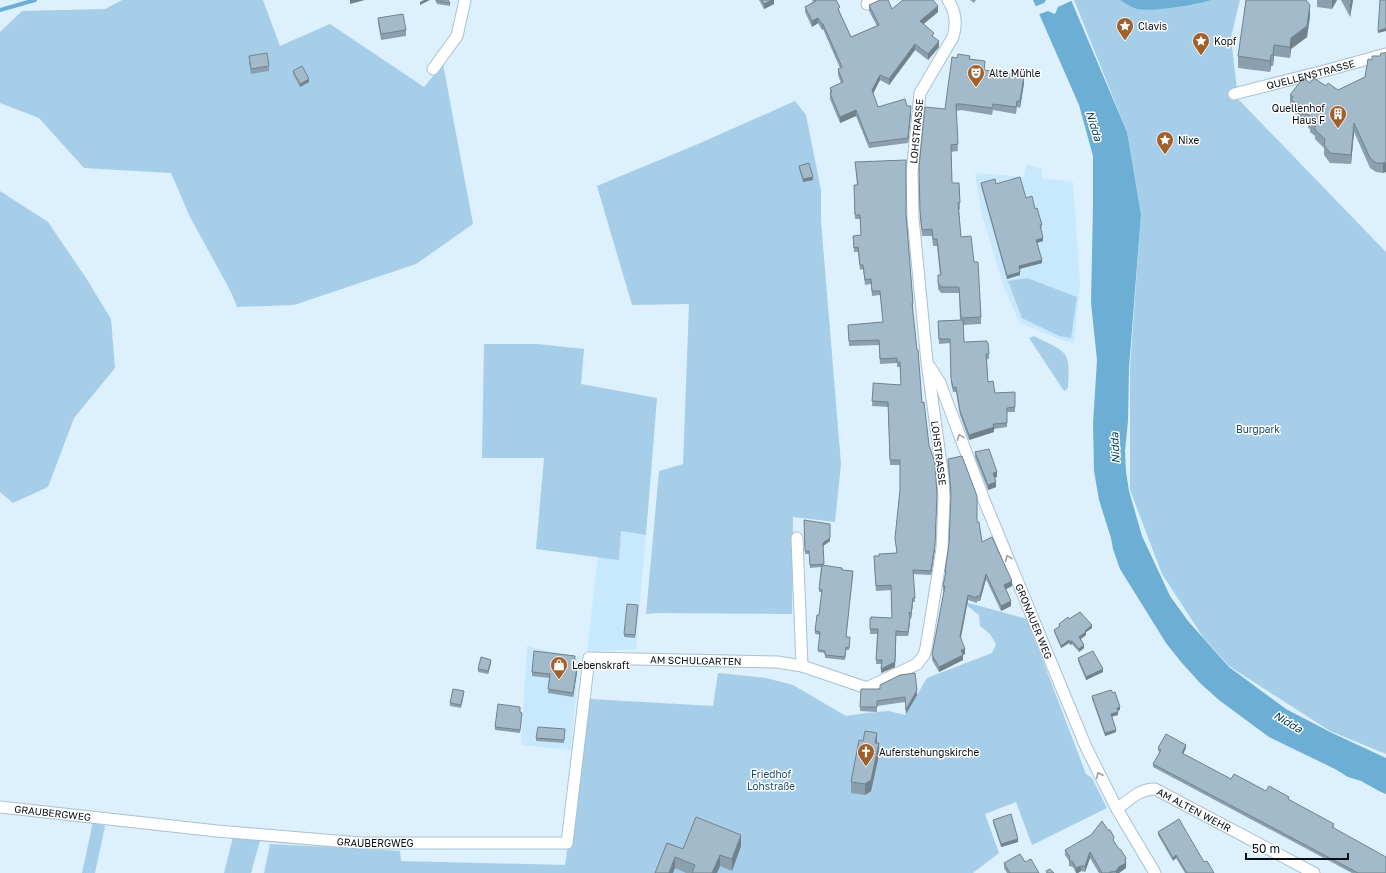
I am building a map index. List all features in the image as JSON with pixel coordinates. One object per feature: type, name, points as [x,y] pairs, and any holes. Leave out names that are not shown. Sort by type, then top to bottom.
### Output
[{"type":"street","points":[[433,69],[457,36],[465,0]]},
{"type":"street","name":"LOHSTRASSE","points":[[802,666],[860,686],[869,687],[917,664],[924,656],[926,648],[943,543],[944,499],[943,478],[927,362],[913,218],[912,173],[920,93],[955,30],[955,16],[948,0]]},
{"type":"street","name":"QUELLENSTRASSE","points":[[1234,94],[1386,54]]},
{"type":"street","name":"GRONAUER WEG","points":[[927,362],[940,383],[987,507],[1086,747],[1117,809],[1155,873]]},
{"type":"street","points":[[796,538],[802,666]]},
{"type":"street","name":"AM SCHULGARTEN","points":[[589,658],[777,662],[802,666]]},
{"type":"street","name":"GRAUBERGWEG","points":[[0,807],[218,831],[360,843],[567,843],[589,658]]},
{"type":"street","name":"AM ALTEN WEHR","points":[[1117,809],[1139,792],[1148,789],[1155,789],[1314,873]]},
{"type":"shaded area","points":[[1026,164],[1042,169],[1042,178],[1073,182],[1080,283],[1074,343],[1059,339],[1020,323],[1005,291],[981,211],[975,173],[1024,177]]},
{"type":"shaded area","points":[[621,531],[646,535],[636,649],[587,652],[598,556],[619,559]]},
{"type":"shaded area","points":[[527,646],[579,658],[571,750],[521,745]]},
{"type":"green space","points":[[122,0],[263,0],[280,46],[330,24],[424,87],[443,64],[473,224],[416,264],[294,305],[237,307],[231,292],[190,217],[171,173],[84,168],[39,118],[0,103],[0,32],[22,11],[105,9]]},
{"type":"green space","name":"Burgpark","points":[[1074,0],[1240,0],[1231,37],[1238,99],[1386,252],[1386,754],[1330,731],[1229,666],[1203,637],[1162,574],[1130,490],[1130,368],[1141,213],[1127,132]]},
{"type":"green space","points":[[795,101],[806,115],[821,190],[821,221],[841,464],[835,522],[793,517],[792,614],[646,614],[659,471],[683,464],[689,304],[632,305],[597,186],[698,144]]},
{"type":"green space","points":[[0,191],[48,222],[86,278],[111,319],[115,368],[74,418],[48,487],[13,503],[0,492]]},
{"type":"green space","points":[[1027,278],[1077,297],[1071,338],[1059,336],[1022,318],[1008,281]]},
{"type":"green space","points":[[1034,336],[1060,350],[1067,359],[1069,366],[1068,388],[1064,391],[1029,338]]},
{"type":"green space","points":[[484,344],[537,344],[584,349],[581,384],[657,398],[646,535],[621,531],[619,560],[536,549],[544,458],[482,458]]},
{"type":"green space","name":"Friedhof Lohstraße","points":[[961,601],[1027,619],[1086,774],[1092,778],[1107,808],[1032,845],[1016,802],[985,814],[999,853],[973,873],[264,873],[270,844],[400,851],[401,861],[565,865],[590,699],[713,706],[718,673],[766,678],[793,685],[846,716],[889,711],[905,715],[927,678],[992,653],[996,644],[990,634],[980,626],[979,615]]},
{"type":"green space","points":[[93,822],[105,826],[95,873],[82,873]]},
{"type":"green space","points":[[233,837],[260,841],[251,873],[224,873]]},
{"type":"water","name":"Nidda","points":[[1033,0],[1071,0],[1127,132],[1141,214],[1129,368],[1128,421],[1125,451],[1129,491],[1142,536],[1170,596],[1188,621],[1229,667],[1286,709],[1332,733],[1386,758],[1386,794],[1361,781],[1348,777],[1335,769],[1269,737],[1219,700],[1201,684],[1166,643],[1120,569],[1099,500],[1094,471],[1093,424],[1097,360],[1091,303],[1093,156],[1079,105]]},
{"type":"water","points":[[1120,0],[1211,0],[1174,8],[1144,10],[1137,9]]},
{"type":"pier","points":[[1046,0],[1073,0],[1058,7],[1055,14],[1048,11],[1037,15],[1034,7],[1044,3]]},
{"type":"building","points":[[436,0],[448,0],[450,3],[437,1]]},
{"type":"building","points":[[762,0],[772,0],[764,4]]},
{"type":"building","points":[[815,0],[836,0],[840,7],[838,9],[851,37],[879,25],[869,5],[880,0],[888,0],[892,9],[903,0],[933,0],[938,6],[920,21],[934,33],[932,36],[939,41],[928,54],[915,44],[889,79],[880,75],[872,90],[878,107],[905,99],[907,106],[911,106],[908,138],[869,143],[856,110],[840,117],[830,93],[832,92],[830,88],[843,82],[838,69],[842,67],[823,24],[818,18],[812,21],[805,7],[816,1]]},
{"type":"building","points":[[1246,0],[1306,0],[1310,5],[1307,26],[1291,38],[1290,47],[1274,45],[1273,55],[1271,55],[1270,61],[1238,56]]},
{"type":"building","points":[[1347,0],[1351,0],[1350,6]]},
{"type":"building","points":[[1380,0],[1386,0],[1386,28],[1378,31]]},
{"type":"building","points":[[403,14],[406,30],[381,34],[378,18]]},
{"type":"building","points":[[1386,52],[1386,162],[1376,163],[1370,158],[1354,123],[1351,155],[1330,153],[1324,145],[1325,139],[1315,130],[1315,126],[1310,123],[1312,120],[1308,118],[1310,116],[1299,109],[1301,107],[1291,100],[1293,97],[1290,95],[1303,78],[1310,83],[1314,78],[1326,86],[1328,83],[1338,90],[1365,77],[1368,59],[1372,60],[1372,56],[1380,56],[1381,53]]},
{"type":"building","points":[[267,53],[269,66],[251,69],[249,56]]},
{"type":"building","points":[[958,54],[970,56],[969,59],[985,61],[984,70],[1024,76],[1020,101],[1017,101],[1016,107],[993,104],[992,108],[956,104],[958,144],[951,145],[952,183],[959,183],[960,203],[958,203],[961,237],[971,236],[974,262],[978,262],[981,317],[961,318],[959,287],[941,287],[938,283],[938,275],[941,275],[937,239],[933,239],[932,229],[922,230],[919,167],[925,107],[945,109],[952,57],[957,58]]},
{"type":"building","points":[[302,66],[309,79],[300,84],[293,71]]},
{"type":"building","points":[[906,160],[906,214],[912,303],[918,350],[922,403],[924,402],[929,445],[935,463],[937,495],[935,544],[931,571],[913,570],[915,598],[913,598],[911,614],[909,612],[910,617],[908,632],[896,631],[895,662],[881,669],[882,660],[876,660],[878,629],[870,629],[870,618],[892,618],[891,585],[876,586],[874,556],[879,556],[879,554],[897,553],[895,538],[900,490],[900,460],[890,460],[888,402],[872,401],[873,383],[901,385],[900,362],[897,362],[897,358],[880,359],[879,340],[849,341],[848,325],[883,322],[880,291],[872,291],[871,279],[865,280],[863,265],[860,265],[858,247],[854,248],[853,236],[861,235],[860,215],[855,215],[854,185],[858,185],[855,162]]},
{"type":"building","points":[[809,163],[813,177],[803,179],[799,166]]},
{"type":"building","points":[[1020,177],[1026,198],[1032,196],[1035,209],[1037,208],[1042,225],[1040,225],[1043,238],[1036,240],[1042,260],[1019,266],[1020,272],[1007,276],[981,183],[995,179],[996,184]]},
{"type":"building","points":[[963,320],[964,342],[987,341],[988,343],[989,354],[986,354],[988,382],[993,381],[995,393],[1015,392],[1015,407],[1007,408],[1007,423],[993,424],[994,427],[969,435],[960,411],[956,387],[953,388],[951,378],[950,339],[939,339],[938,321]]},
{"type":"building","points":[[989,449],[997,472],[993,473],[996,482],[988,485],[975,452]]},
{"type":"building","points":[[962,456],[977,496],[977,522],[979,522],[982,542],[992,537],[1012,581],[1004,585],[1011,601],[1001,606],[986,574],[980,596],[977,596],[977,598],[968,595],[960,636],[965,649],[961,650],[963,655],[939,667],[932,655],[945,586],[943,586],[949,544],[951,494],[948,459]]},
{"type":"building","points":[[804,520],[830,524],[830,538],[823,543],[824,564],[810,565],[809,551],[805,551]]},
{"type":"building","points":[[822,565],[853,571],[846,637],[850,637],[849,648],[846,647],[845,657],[825,655],[825,651],[818,650],[820,632],[815,631],[817,615],[819,615],[822,590],[819,589]]},
{"type":"building","points":[[627,604],[638,605],[635,635],[624,634]]},
{"type":"building","points":[[1080,612],[1092,625],[1079,637],[1084,645],[1079,649],[1072,641],[1070,642],[1069,640],[1061,646],[1054,630],[1068,617],[1069,619]]},
{"type":"building","points":[[534,651],[575,656],[574,668],[577,668],[573,693],[548,689],[550,674],[532,672]]},
{"type":"building","points":[[1093,651],[1103,669],[1086,677],[1078,658]]},
{"type":"building","points":[[481,657],[491,660],[488,671],[478,669]]},
{"type":"building","points":[[915,673],[917,690],[906,710],[905,697],[877,701],[877,707],[860,707],[861,689],[880,689],[880,685],[900,675]]},
{"type":"building","points":[[453,689],[464,691],[461,705],[450,703]]},
{"type":"building","points":[[1111,690],[1113,693],[1115,692],[1120,707],[1117,708],[1118,712],[1111,714],[1116,730],[1105,733],[1092,696]]},
{"type":"building","points":[[498,704],[520,707],[520,712],[522,713],[520,730],[495,727]]},
{"type":"building","points":[[538,727],[565,729],[564,740],[536,738]]},
{"type":"building","name":"Auferstehungskirche","points":[[865,731],[877,733],[875,743],[879,743],[871,780],[865,784],[851,782],[859,740],[863,741]]},
{"type":"building","points":[[1166,734],[1186,745],[1182,753],[1231,779],[1234,774],[1266,791],[1269,786],[1289,797],[1288,799],[1334,824],[1332,827],[1386,857],[1386,873],[1358,873],[1153,764],[1161,750],[1158,748]]},
{"type":"building","points":[[1011,814],[1018,839],[1001,844],[993,820]]},
{"type":"building","points":[[696,817],[741,835],[732,859],[720,855],[712,873],[692,873],[695,865],[675,857],[669,873],[655,873],[667,843],[683,849]]},
{"type":"building","points":[[1179,819],[1204,862],[1207,861],[1214,873],[1187,873],[1176,855],[1173,858],[1158,832]]},
{"type":"building","points":[[1102,821],[1108,830],[1110,830],[1114,837],[1113,840],[1126,858],[1126,863],[1119,867],[1116,871],[1102,873],[1090,852],[1085,866],[1076,868],[1073,862],[1069,860],[1070,857],[1065,850],[1091,835]]},
{"type":"building","points":[[1020,854],[1025,862],[1031,859],[1039,873],[1010,873],[1004,863]]},
{"type":"building","points":[[1050,869],[1054,873],[1047,873],[1046,871]]},
{"type":"waterway","points":[[0,10],[35,0]]},
{"type":"place","name":"Clavis","points":[[1125,41]]},
{"type":"place","name":"Kopf","points":[[1201,56]]},
{"type":"place","name":"Alte Mühle","points":[[976,88]]},
{"type":"place","name":"Quellenhof Haus F","points":[[1338,129]]},
{"type":"place","name":"Nixe","points":[[1165,155]]},
{"type":"place","name":"Lebenskraft","points":[[559,680]]},
{"type":"place","name":"Auferstehungskirche","points":[[866,767]]}]
